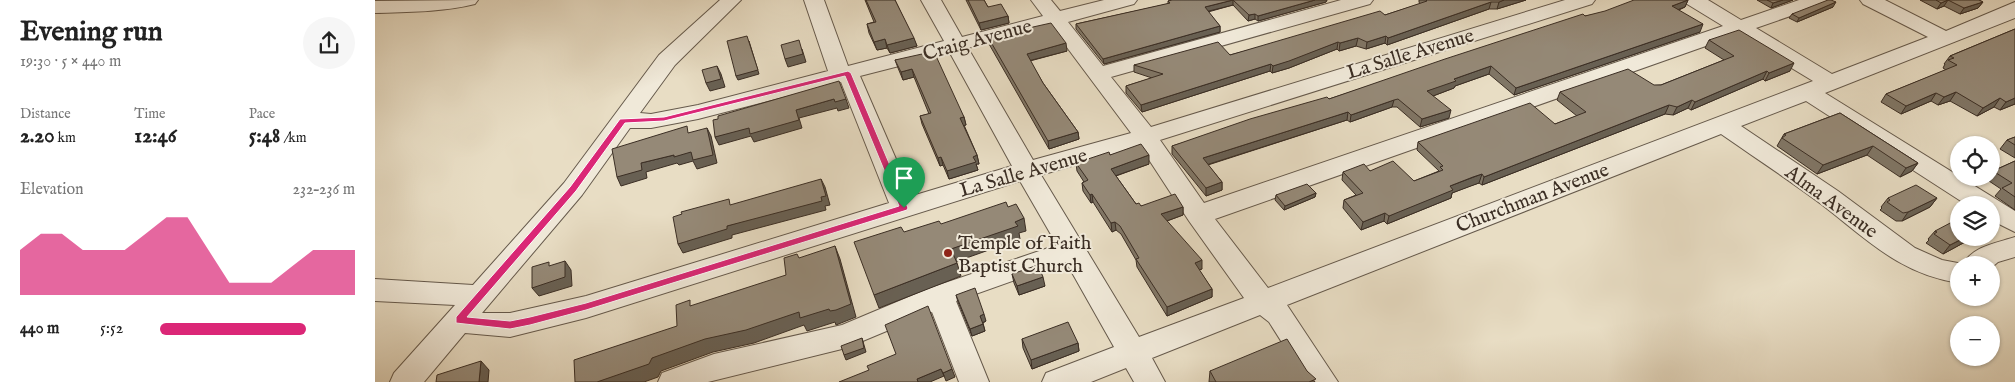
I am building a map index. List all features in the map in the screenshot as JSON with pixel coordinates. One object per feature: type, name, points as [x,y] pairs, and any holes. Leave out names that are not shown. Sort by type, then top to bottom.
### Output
[{"type":"street","points":[[375,7],[426,5],[468,0]]},
{"type":"street","points":[[405,382],[573,189],[667,60],[731,0]]},
{"type":"street","points":[[814,0],[844,74],[904,208]]},
{"type":"street","points":[[931,0],[1027,172],[1074,249],[1150,382]]},
{"type":"street","name":"Craig Avenue","points":[[623,120],[664,119],[844,74],[956,44],[1047,9],[1127,0]]},
{"type":"street","points":[[1097,74],[1363,0]]},
{"type":"street","name":"La Salle Avenue","points":[[459,320],[510,325],[586,306],[904,208],[1146,137],[1585,0]]},
{"type":"street","points":[[1694,0],[1830,82]]},
{"type":"street","points":[[1198,215],[1818,0]]},
{"type":"street","points":[[1870,0],[1945,38]]},
{"type":"street","points":[[1047,9],[1146,137],[1198,215],[1263,302],[1279,314],[1323,382]]},
{"type":"street","name":"Churchman Avenue","points":[[1057,382],[1806,91],[2013,13]]},
{"type":"street","points":[[1806,91],[1973,196]]},
{"type":"street","name":"Alma Avenue","points":[[1721,124],[1830,198],[1907,256],[1950,272]]},
{"type":"street","points":[[2000,214],[2015,223]]},
{"type":"street","points":[[1988,256],[2015,247]]},
{"type":"street","points":[[673,382],[714,367],[846,336],[940,296],[1074,249]]},
{"type":"street","points":[[375,290],[481,296]]},
{"type":"street","points":[[940,296],[974,382]]},
{"type":"building","points":[[866,0],[895,0],[914,38],[887,45],[885,39],[874,42],[867,24],[876,22]]},
{"type":"building","points":[[968,0],[984,0],[988,7],[1001,4],[1008,16],[979,23]]},
{"type":"building","points":[[1233,0],[1205,7],[1220,26],[1103,59],[1076,24],[1170,3],[1168,1]]},
{"type":"building","points":[[1233,0],[1315,0],[1258,16],[1255,14],[1249,15]]},
{"type":"building","points":[[1426,0],[1504,0],[1491,2],[1388,38],[1386,36],[1367,42],[1358,38],[1338,42],[1289,61],[1273,66],[1271,64],[1141,105],[1126,86],[1163,74],[1134,65],[1218,42],[1230,55],[1380,11],[1385,15]]},
{"type":"building","points":[[1634,0],[1688,0],[1672,6],[1703,24],[1516,88],[1491,66],[1427,91],[1451,110],[1422,119],[1398,99],[1351,115],[1348,112],[1203,158],[1222,182],[1206,188],[1172,146],[1250,119],[1327,97],[1329,99],[1583,14],[1585,16],[1605,11]]},
{"type":"building","points":[[1767,0],[1783,0],[1773,3]]},
{"type":"building","points":[[1828,0],[1836,2],[1799,18],[1792,14]]},
{"type":"building","points":[[1936,0],[1948,0],[1941,3]]},
{"type":"building","points":[[1948,0],[1979,0],[1983,2],[1964,8]]},
{"type":"building","points":[[1051,23],[1066,43],[1027,54],[1043,83],[1078,132],[1048,141],[988,37]]},
{"type":"building","points":[[2015,29],[2015,98],[2006,102],[2000,98],[1983,108],[1956,92],[1944,97],[1936,93],[1906,106],[1886,94],[1957,65],[1948,60],[1954,58],[1950,56]]},
{"type":"building","points":[[1739,30],[1794,63],[1769,73],[1767,71],[1695,102],[1692,100],[1677,107],[1669,105],[1484,177],[1482,174],[1473,177],[1450,186],[1453,190],[1389,216],[1385,213],[1363,222],[1344,200],[1363,193],[1343,172],[1364,164],[1370,171],[1393,161],[1414,181],[1443,170],[1440,167],[1443,166],[1418,142],[1530,103],[1555,124],[1586,112],[1560,92],[1628,69],[1654,85],[1661,85],[1734,56],[1709,40]]},
{"type":"building","points":[[747,36],[758,70],[736,76],[727,41]]},
{"type":"building","points":[[799,40],[803,54],[785,59],[781,45]]},
{"type":"building","points":[[922,54],[925,59],[936,56],[964,117],[960,118],[977,155],[973,157],[976,162],[947,171],[941,157],[938,158],[920,116],[931,113],[912,69],[901,72],[895,60]]},
{"type":"building","points":[[717,66],[721,79],[706,83],[702,70]]},
{"type":"building","points":[[839,81],[846,99],[835,102],[834,99],[796,110],[799,120],[750,134],[749,128],[715,137],[713,120],[718,119],[718,116]]},
{"type":"building","points":[[1840,113],[1918,163],[1906,168],[1873,146],[1823,165],[1782,138],[1786,135],[1784,134]]},
{"type":"building","points":[[687,126],[688,133],[707,128],[713,155],[693,160],[691,152],[674,157],[674,155],[641,163],[642,170],[617,177],[612,149]]},
{"type":"building","points":[[2015,137],[2015,145],[2007,140]]},
{"type":"building","points":[[1141,144],[1149,155],[1111,169],[1136,204],[1139,203],[1141,206],[1175,194],[1183,207],[1161,214],[1202,260],[1195,263],[1212,289],[1167,307],[1136,259],[1139,258],[1120,226],[1115,222],[1111,223],[1092,194],[1090,195],[1082,183],[1088,180],[1076,163],[1109,152],[1110,155]]},
{"type":"building","points":[[2015,161],[2015,197],[2002,188],[2012,183],[2000,175],[2000,168]]},
{"type":"building","points":[[821,179],[826,196],[821,197],[822,201],[727,226],[727,229],[678,244],[673,217],[682,214],[681,212],[729,199],[730,205]]},
{"type":"building","points":[[1307,184],[1316,193],[1285,206],[1276,195]]},
{"type":"building","points":[[1916,185],[1937,198],[1903,213],[1887,202],[1890,200],[1888,198]]},
{"type":"building","points":[[1006,202],[1008,207],[1016,204],[1024,218],[1015,222],[1018,226],[951,249],[957,263],[874,295],[854,242],[901,227],[904,232],[939,221],[941,224]]},
{"type":"building","points":[[1950,223],[1950,245],[1934,234],[1937,232],[1935,231]]},
{"type":"building","points":[[835,246],[851,304],[836,310],[830,311],[829,309],[800,318],[799,312],[746,330],[705,339],[652,358],[649,364],[597,382],[575,382],[574,360],[677,326],[676,305],[690,300],[690,306],[786,275],[784,258],[797,254],[799,258]]},
{"type":"building","points":[[565,261],[565,277],[532,288],[532,267],[549,262],[549,266]]},
{"type":"building","points":[[1038,265],[1043,277],[1017,286],[1012,274]]},
{"type":"building","points":[[975,288],[984,314],[980,316],[983,324],[970,329],[956,295]]},
{"type":"building","points":[[928,306],[952,369],[943,373],[941,369],[917,379],[918,382],[839,382],[869,370],[867,366],[896,354],[885,325]]},
{"type":"building","points":[[1068,322],[1078,343],[1031,360],[1022,339]]},
{"type":"building","points":[[862,338],[864,348],[844,355],[841,346]]},
{"type":"building","points":[[1287,339],[1307,371],[1316,379],[1309,382],[1216,382],[1210,371]]},
{"type":"building","points":[[481,361],[479,382],[436,382],[437,375]]},
{"type":"place","name":"Temple of Faith Baptist Church","points":[[948,253]]},
{"type":"route","points":[[848,73],[904,208],[586,306],[530,321],[510,325],[480,324],[459,320],[573,189],[623,120],[635,122],[651,121],[698,112],[848,73]]}]
